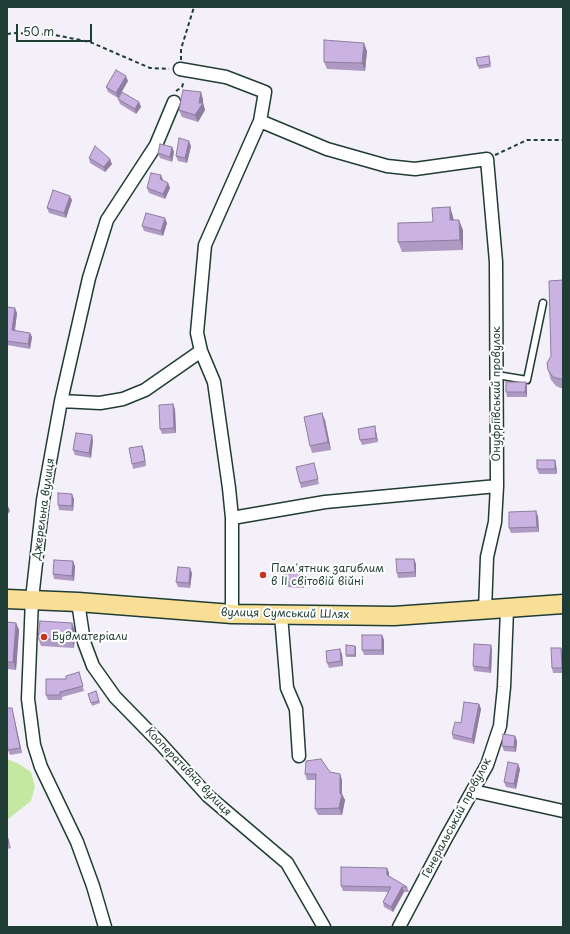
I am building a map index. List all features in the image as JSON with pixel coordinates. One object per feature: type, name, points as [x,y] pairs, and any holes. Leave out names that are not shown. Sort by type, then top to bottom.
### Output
[{"type":"main road","name":"вулиця Сумський Шлях","points":[[7,599],[78,602],[232,614],[281,615],[394,616],[507,610],[563,604]]},
{"type":"street","points":[[180,69],[226,77],[265,92],[260,120],[205,245],[197,333],[201,351],[214,382],[232,518],[232,614]]},
{"type":"street","name":"Джерельна вулиця","points":[[105,927],[93,886],[77,842],[41,767],[34,745],[28,699],[32,599],[43,500],[61,401],[89,278],[107,220],[156,145],[174,102]]},
{"type":"street","points":[[260,120],[327,149],[387,166],[416,169],[487,159]]},
{"type":"street","name":"Онуфріївський провулок","points":[[485,611],[487,557],[494,522],[497,486],[500,376],[496,262],[487,159]]},
{"type":"street","points":[[61,401],[100,403],[123,399],[145,390],[201,351]]},
{"type":"street","points":[[232,518],[325,502],[497,486]]},
{"type":"street","name":"Кооперативна вулиця","points":[[78,602],[84,642],[93,666],[115,697],[160,743],[208,796],[287,863],[324,927]]},
{"type":"street","name":"Генеральський провулок","points":[[399,927],[487,766],[500,726],[504,687],[507,610]]},
{"type":"street","points":[[281,615],[287,688],[296,709],[299,756]]},
{"type":"street","points":[[473,791],[563,811]]},
{"type":"lane","points":[[500,376],[527,380],[543,303]]},
{"type":"path","points":[[174,102],[176,92],[182,87],[184,81],[181,76],[180,69],[181,49],[194,7]]},
{"type":"path","points":[[7,34],[16,33],[62,36],[90,42],[150,68],[180,69]]},
{"type":"path","points":[[487,159],[527,140],[563,140]]},
{"type":"green space","points":[[7,759],[19,764],[31,772],[35,787],[31,801],[7,820]]},
{"type":"building","points":[[324,40],[364,43],[362,63],[324,62]]},
{"type":"building","points":[[489,56],[490,64],[478,66],[476,58]]},
{"type":"building","points":[[116,70],[126,76],[116,93],[106,87]]},
{"type":"building","points":[[183,90],[201,92],[199,103],[203,103],[195,115],[179,110]]},
{"type":"building","points":[[122,92],[139,102],[135,109],[118,99]]},
{"type":"building","points":[[179,138],[189,141],[185,158],[176,156]]},
{"type":"building","points":[[160,144],[172,147],[170,157],[158,153]]},
{"type":"building","points":[[95,146],[110,159],[104,167],[89,158]]},
{"type":"building","points":[[151,173],[161,175],[160,179],[168,183],[163,194],[147,188]]},
{"type":"building","points":[[53,190],[70,196],[64,213],[47,208]]},
{"type":"building","points":[[450,207],[450,220],[459,220],[460,240],[398,242],[398,223],[433,222],[432,208]]},
{"type":"building","points":[[146,213],[165,218],[161,231],[142,226]]},
{"type":"building","points":[[563,280],[563,379],[560,379],[553,377],[548,370],[547,363],[551,356],[549,281]]},
{"type":"building","points":[[7,307],[15,308],[12,330],[30,333],[28,344],[7,341]]},
{"type":"building","points":[[506,382],[526,382],[525,392],[506,392]]},
{"type":"building","points":[[173,404],[174,428],[160,429],[159,405]]},
{"type":"building","points":[[322,413],[328,442],[310,446],[304,417]]},
{"type":"building","points":[[375,426],[376,438],[360,440],[358,429]]},
{"type":"building","points":[[76,433],[92,435],[89,453],[73,450]]},
{"type":"building","points":[[142,446],[145,461],[132,464],[129,448]]},
{"type":"building","points":[[537,460],[555,460],[555,469],[537,469]]},
{"type":"building","points":[[314,463],[318,479],[300,483],[296,467]]},
{"type":"building","points":[[58,493],[72,494],[72,506],[58,505]]},
{"type":"building","points":[[536,511],[537,527],[509,528],[509,512]]},
{"type":"building","points":[[396,559],[414,559],[415,572],[397,573]]},
{"type":"building","points":[[54,560],[73,561],[72,576],[53,574]]},
{"type":"building","points":[[178,567],[190,568],[189,583],[176,582]]},
{"type":"building","points":[[286,570],[303,571],[302,583],[286,582]]},
{"type":"building","points":[[40,621],[72,623],[72,641],[38,638]]},
{"type":"building","points":[[7,622],[16,623],[13,662],[7,662]]},
{"type":"building","points":[[362,635],[382,635],[382,650],[362,650]]},
{"type":"building","points":[[474,644],[491,645],[489,668],[473,666]]},
{"type":"building","points":[[346,645],[355,646],[355,655],[346,655]]},
{"type":"building","points":[[551,648],[561,648],[562,668],[552,668]]},
{"type":"building","points":[[340,649],[341,661],[327,663],[326,651]]},
{"type":"building","points":[[79,672],[83,686],[60,692],[60,695],[46,695],[46,679],[66,679],[66,676]]},
{"type":"building","points":[[96,691],[99,701],[91,703],[88,694]]},
{"type":"building","points":[[464,702],[479,704],[472,739],[452,734],[455,722],[461,723]]},
{"type":"building","points":[[7,708],[12,708],[20,748],[8,750]]},
{"type":"building","points":[[503,734],[515,736],[514,747],[502,746]]},
{"type":"building","points":[[321,759],[330,772],[340,774],[340,794],[342,794],[339,808],[315,809],[316,774],[305,774],[306,761]]},
{"type":"building","points":[[508,762],[518,764],[514,784],[504,782]]},
{"type":"building","points":[[341,867],[387,868],[387,875],[407,887],[402,887],[391,907],[383,902],[391,887],[341,886]]},
{"type":"place","name":"Пам'ятник загиблим в II світовій війні","points":[[263,575]]},
{"type":"place","name":"Будматеріали","points":[[44,637]]}]
